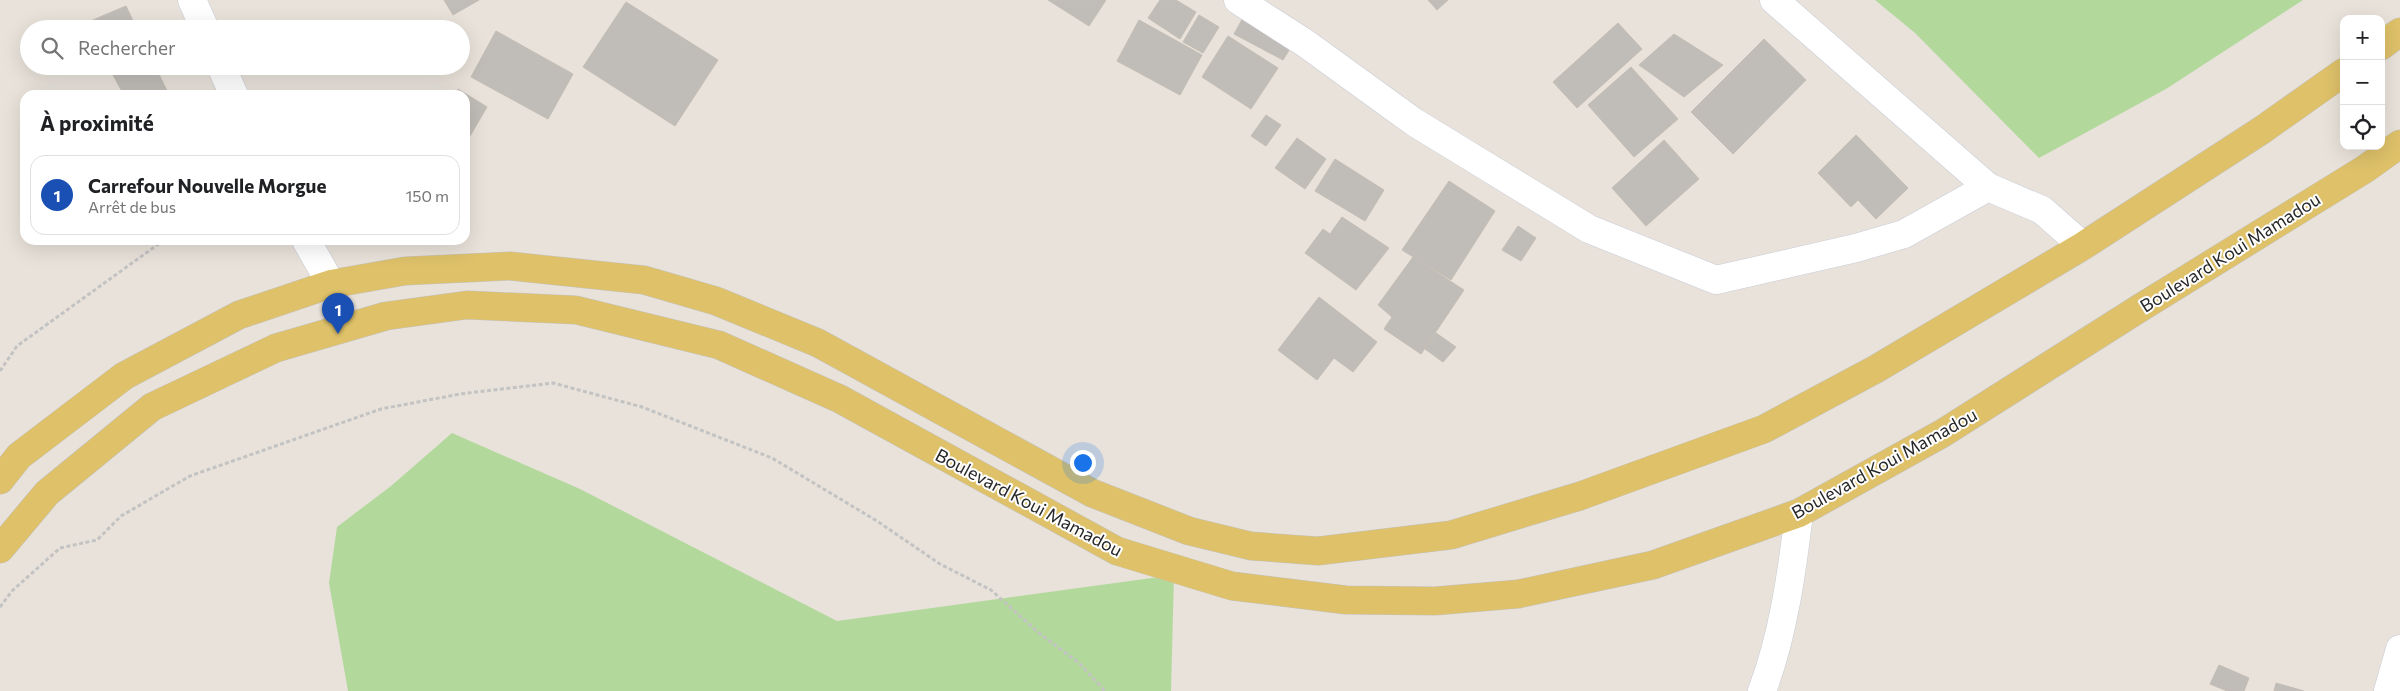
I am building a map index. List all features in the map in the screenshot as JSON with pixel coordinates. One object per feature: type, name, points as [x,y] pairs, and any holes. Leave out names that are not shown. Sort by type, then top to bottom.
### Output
[{"type":"main road","points":[[2385,43],[2400,32]]},
{"type":"main road","points":[[0,480],[19,456],[124,376],[239,315],[331,284],[404,271],[510,266],[644,280],[716,301],[818,343],[1092,493],[1189,531],[1251,546],[1318,551],[1451,535],[1580,496],[1764,429],[1876,369],[2083,246],[2262,130],[2340,75]]},
{"type":"main road","name":"Boulevard Koui Mamadou","points":[[0,549],[47,493],[152,407],[276,348],[386,316],[467,305],[576,310],[719,345],[840,399],[1117,552],[1232,586],[1346,600],[1435,601],[1518,594],[1653,565],[1799,513],[1942,433],[2365,169],[2400,144]]},
{"type":"street","points":[[192,0],[201,20]]},
{"type":"street","points":[[1238,0],[1305,43],[1414,122],[1589,229],[1716,280],[1856,248],[1904,234],[1988,187]]},
{"type":"street","points":[[1774,0],[1988,187],[2042,210],[2083,246]]},
{"type":"street","points":[[225,75],[232,90]]},
{"type":"street","points":[[309,245],[331,284]]},
{"type":"street","points":[[1762,691],[1769,672],[1793,565],[1799,513]]},
{"type":"street","points":[[2388,691],[2400,649]]},
{"type":"path","points":[[0,371],[17,346],[157,245]]},
{"type":"path","points":[[0,607],[12,591],[60,548],[97,540],[121,516],[190,476],[381,409],[460,394],[553,383],[642,407],[772,458],[877,521],[940,564],[991,590],[1039,633],[1079,663],[1105,691]]},
{"type":"green space","points":[[1875,0],[2303,0],[2166,89],[2039,158],[1915,33]]},
{"type":"green space","points":[[452,433],[580,489],[837,621],[1174,575],[1171,691],[348,691],[329,583],[337,527],[391,486]]},
{"type":"building","points":[[444,0],[479,0],[453,15]]},
{"type":"building","points":[[1048,0],[1106,0],[1089,26]]},
{"type":"building","points":[[1160,0],[1176,0],[1196,12],[1180,39],[1148,18]]},
{"type":"building","points":[[1428,0],[1448,0],[1437,10]]},
{"type":"building","points":[[626,2],[718,60],[675,126],[583,67]]},
{"type":"building","points":[[126,6],[133,20],[93,20]]},
{"type":"building","points":[[1199,15],[1219,27],[1203,53],[1183,42]]},
{"type":"building","points":[[1244,16],[1294,42],[1283,60],[1234,34]]},
{"type":"building","points":[[1139,20],[1202,55],[1180,95],[1117,61]]},
{"type":"building","points":[[1618,23],[1642,49],[1577,108],[1553,82]]},
{"type":"building","points":[[496,31],[573,74],[548,119],[471,77]]},
{"type":"building","points":[[1674,34],[1723,65],[1684,97],[1639,65]]},
{"type":"building","points":[[1228,36],[1278,68],[1251,109],[1202,77]]},
{"type":"building","points":[[1764,39],[1806,80],[1733,154],[1691,112]]},
{"type":"building","points":[[1631,67],[1678,119],[1634,157],[1588,105]]},
{"type":"building","points":[[113,75],[159,75],[167,90],[121,90]]},
{"type":"building","points":[[470,96],[487,107],[470,136]]},
{"type":"building","points":[[1266,115],[1281,125],[1266,146],[1251,136]]},
{"type":"building","points":[[1856,135],[1908,188],[1876,219],[1858,200],[1851,207],[1818,173]]},
{"type":"building","points":[[1297,138],[1326,159],[1305,189],[1275,168]]},
{"type":"building","points":[[1664,140],[1699,179],[1646,226],[1612,188]]},
{"type":"building","points":[[1335,159],[1384,190],[1365,221],[1315,191]]},
{"type":"building","points":[[1449,181],[1495,211],[1451,280],[1402,250]]},
{"type":"building","points":[[1342,217],[1389,248],[1356,290],[1305,253],[1323,229],[1330,234]]},
{"type":"building","points":[[1518,226],[1536,238],[1521,261],[1502,250]]},
{"type":"building","points":[[1413,257],[1464,290],[1421,354],[1384,329],[1392,317],[1378,305]]},
{"type":"building","points":[[1319,297],[1377,342],[1353,372],[1334,358],[1317,380],[1278,350]]},
{"type":"building","points":[[1436,333],[1456,347],[1443,362],[1425,349]]},
{"type":"building","points":[[2219,665],[2249,678],[2244,691],[2227,691],[2210,684]]},
{"type":"building","points":[[2276,683],[2304,691],[2274,691]]},
{"type":"place","name":"Carrefour Nouvelle Morgue","points":[[338,334]]}]
